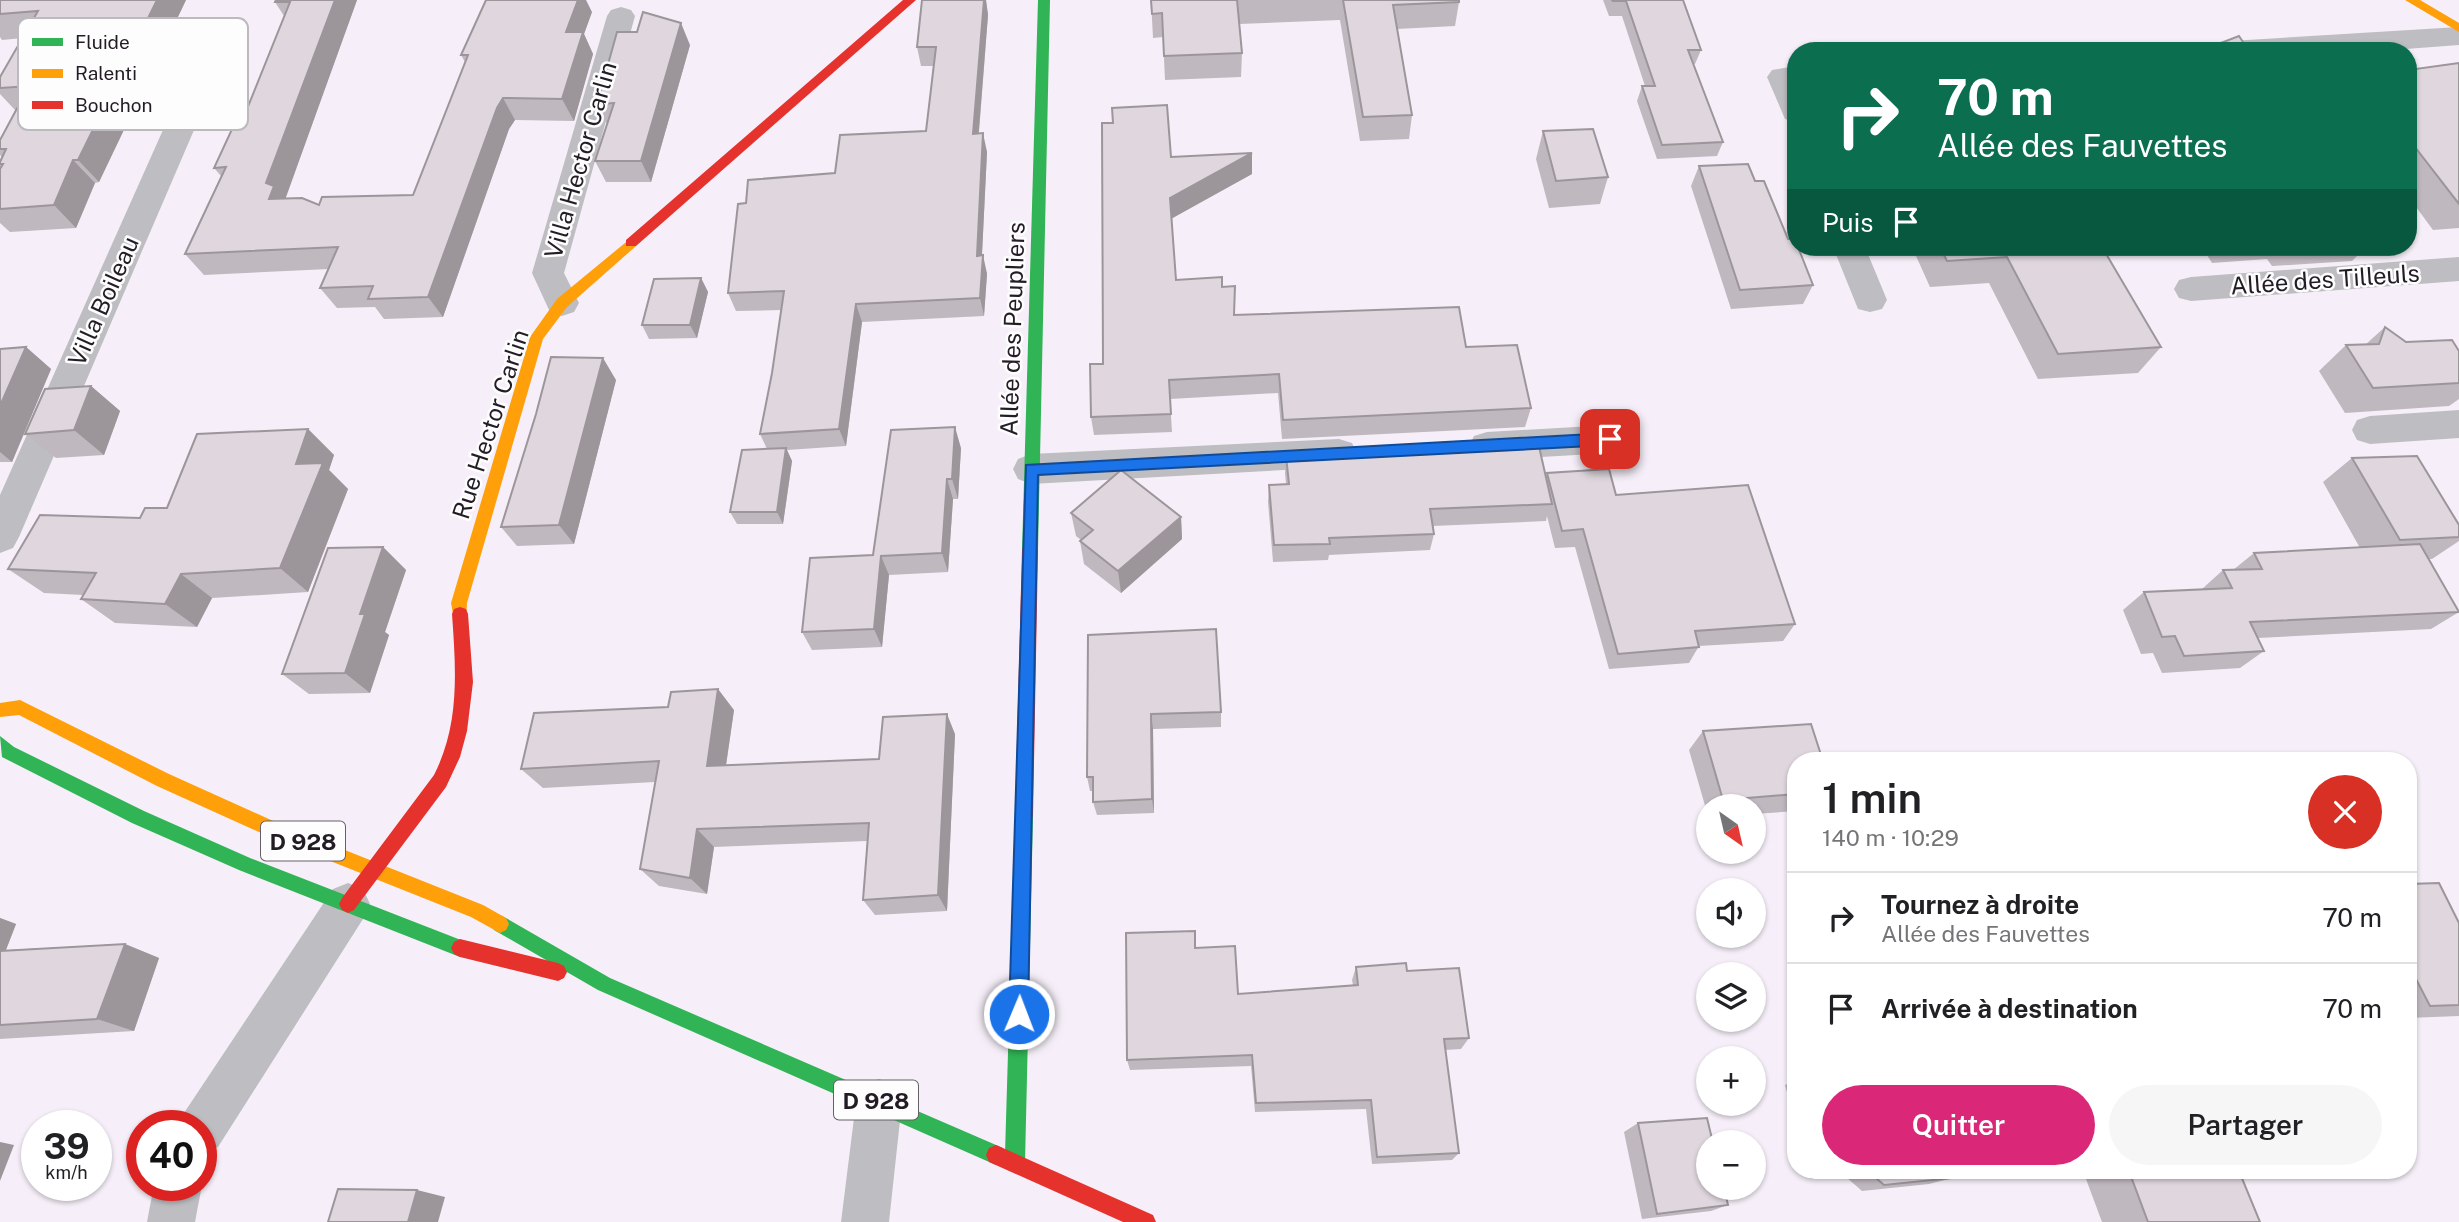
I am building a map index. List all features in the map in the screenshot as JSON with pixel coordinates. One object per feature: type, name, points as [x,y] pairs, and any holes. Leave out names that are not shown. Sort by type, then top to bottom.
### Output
[{"type":"street","name":"Rue Hector Carlin","points":[[348,904],[440,781],[452,757],[459,731],[465,682],[460,603],[537,337],[562,303],[910,0]]},
{"type":"street","name":"Allée des Peupliers","points":[[1015,1163],[1044,0]]},
{"type":"street","points":[[2411,0],[2459,28]]},
{"type":"street","name":"Villa Hector Carlin","points":[[562,303],[548,273],[621,16]]},
{"type":"street","points":[[2368,42],[2459,36]]},
{"type":"street","points":[[1787,77],[1782,77],[1787,90]]},
{"type":"street","name":"Villa Boileau","points":[[0,537],[178,130]]},
{"type":"street","points":[[1853,256],[1870,300]]},
{"type":"street","name":"Allée des Tilleuls","points":[[2191,289],[2459,269]]},
{"type":"street","points":[[2370,430],[2459,424]]},
{"type":"street","points":[[1459,447],[1610,439]]},
{"type":"street","points":[[1031,469],[1376,451]]},
{"type":"street","name":"D 928","points":[[0,710],[20,707],[163,780],[276,831],[477,911],[604,984],[879,1102],[1146,1222]]},
{"type":"street","name":"D 928","points":[[0,744],[8,751],[138,817],[245,864],[452,946],[604,984]]},
{"type":"street","points":[[214,1110],[348,904]]},
{"type":"street","points":[[865,1222],[879,1102]]},
{"type":"street","points":[[171,1222],[175,1201]]},
{"type":"building","points":[[0,0],[157,0],[148,18],[34,18],[38,11],[0,14]]},
{"type":"building","points":[[335,0],[266,183],[274,186],[269,199],[302,198],[319,205],[322,197],[413,195],[468,55],[461,55],[486,0],[578,0],[566,32],[583,32],[562,99],[503,98],[428,297],[368,299],[373,286],[320,288],[338,247],[185,254],[226,167],[214,168],[232,130],[248,130],[248,107],[290,2],[275,2]]},
{"type":"building","points":[[922,0],[984,0],[973,134],[983,133],[977,256],[983,255],[980,298],[856,304],[839,429],[760,434],[784,291],[728,293],[738,204],[746,203],[748,180],[835,173],[840,135],[926,131],[936,47],[917,47]]},
{"type":"building","points":[[1151,0],[1237,0],[1242,53],[1164,56],[1162,13],[1152,14]]},
{"type":"building","points":[[1343,0],[1459,0],[1393,5],[1412,115],[1363,117]]},
{"type":"building","points":[[1612,0],[1683,0],[1701,50],[1688,50],[1723,142],[1662,145],[1642,86],[1655,86],[1626,1]]},
{"type":"building","points":[[643,12],[681,23],[641,161],[595,161],[614,103],[597,104],[617,32],[637,32]]},
{"type":"building","points":[[2239,36],[2243,42],[2223,42]]},
{"type":"building","points":[[18,46],[18,87],[0,88],[0,77]]},
{"type":"building","points":[[2459,63],[2459,204],[2417,150],[2417,69]]},
{"type":"building","points":[[1167,105],[1171,157],[1252,153],[1170,198],[1176,280],[1222,277],[1222,287],[1235,286],[1234,315],[1459,307],[1466,347],[1517,345],[1531,408],[1283,420],[1279,374],[1169,380],[1171,414],[1091,417],[1090,364],[1103,364],[1102,123],[1113,123],[1112,108]]},
{"type":"building","points":[[18,106],[18,130],[93,130],[78,160],[73,160],[54,205],[0,209],[0,169],[3,164],[0,162],[6,149],[0,149],[0,140]]},
{"type":"building","points":[[1593,129],[1608,177],[1556,181],[1543,131]]},
{"type":"building","points":[[1748,164],[1755,181],[1764,181],[1787,237],[1787,256],[1802,256],[1813,285],[1740,290],[1699,166]]},
{"type":"building","points":[[1944,256],[2107,256],[2161,347],[2058,354],[2007,257],[1947,261]]},
{"type":"building","points":[[701,278],[690,325],[642,325],[654,279]]},
{"type":"building","points":[[2385,327],[2406,342],[2452,340],[2459,351],[2459,383],[2373,388],[2346,345],[2379,344]]},
{"type":"building","points":[[26,347],[0,406],[0,349]]},
{"type":"building","points":[[551,357],[603,358],[559,525],[501,527],[536,414]]},
{"type":"building","points":[[91,386],[74,430],[25,434],[45,389]]},
{"type":"building","points":[[955,427],[952,479],[947,479],[942,553],[881,556],[874,629],[802,632],[810,558],[873,555],[891,430]]},
{"type":"building","points":[[308,429],[296,464],[323,463],[280,568],[181,574],[165,604],[81,599],[96,573],[8,569],[40,515],[140,518],[145,508],[167,508],[197,434]]},
{"type":"building","points":[[1538,442],[1552,504],[1430,509],[1434,534],[1329,538],[1330,544],[1274,545],[1269,485],[1289,484],[1286,456]]},
{"type":"building","points":[[786,448],[777,512],[730,512],[742,450]]},
{"type":"building","points":[[2417,456],[2459,525],[2459,537],[2400,540],[2352,458]]},
{"type":"building","points":[[1609,469],[1616,495],[1748,485],[1795,624],[1695,631],[1699,647],[1618,654],[1583,529],[1562,531],[1547,473]]},
{"type":"building","points":[[1121,470],[1181,517],[1118,571],[1080,541],[1093,530],[1071,513]]},
{"type":"building","points":[[2420,544],[2459,612],[2250,622],[2264,651],[2184,656],[2175,636],[2162,637],[2144,592],[2232,588],[2223,570],[2262,569],[2254,553]]},
{"type":"building","points":[[383,547],[360,614],[365,614],[345,673],[282,674],[328,548]]},
{"type":"building","points":[[1216,629],[1221,712],[1151,714],[1152,799],[1093,802],[1093,777],[1087,777],[1088,635]]},
{"type":"building","points":[[718,689],[707,766],[879,759],[883,717],[947,714],[938,895],[863,900],[869,823],[697,829],[690,878],[640,869],[659,761],[521,769],[534,713],[668,707],[671,692]]},
{"type":"building","points":[[1811,724],[1820,752],[1787,752],[1787,795],[1721,794],[1703,731]]},
{"type":"building","points":[[2439,883],[2459,923],[2459,1005],[2430,1006],[2417,981],[2417,884]]},
{"type":"building","points":[[1195,931],[1195,948],[1235,946],[1238,994],[1358,985],[1356,967],[1406,963],[1407,971],[1459,968],[1469,1038],[1444,1039],[1459,1153],[1377,1157],[1371,1100],[1256,1103],[1252,1055],[1127,1060],[1126,933]]},
{"type":"building","points":[[125,944],[97,1019],[0,1025],[0,951]]},
{"type":"building","points":[[1707,1118],[1710,1130],[1696,1130],[1696,1200],[1727,1200],[1728,1205],[1657,1214],[1638,1123]]},
{"type":"building","points":[[1877,1179],[1943,1179],[1884,1185]]},
{"type":"building","points":[[2132,1179],[2242,1179],[2260,1222],[2148,1222]]},
{"type":"building","points":[[338,1189],[417,1190],[408,1222],[328,1222]]},
{"type":"traffic: fast","points":[[1030,550],[1044,0]]},
{"type":"traffic: fast","points":[[0,744],[8,752],[138,817],[245,864],[460,948]]},
{"type":"traffic: fast","points":[[1015,1163],[1024,816]]},
{"type":"traffic: fast","points":[[500,924],[604,984],[996,1155]]},
{"type":"traffic: slow","points":[[2411,0],[2459,28]]},
{"type":"traffic: slow","points":[[460,614],[459,603],[537,337],[562,303],[631,243]]},
{"type":"traffic: slow","points":[[0,710],[20,707],[163,780],[276,831],[477,911],[500,924]]},
{"type":"traffic: jam","points":[[631,243],[910,0]]},
{"type":"traffic: jam","points":[[1024,816],[1030,550]]},
{"type":"traffic: jam","points":[[348,904],[440,781],[452,757],[459,731],[465,682],[460,614]]},
{"type":"traffic: jam","points":[[460,948],[558,972]]},
{"type":"traffic: jam","points":[[996,1155],[1146,1222]]},
{"type":"route","points":[[1019,1014],[1031,469],[1610,439]]}]
